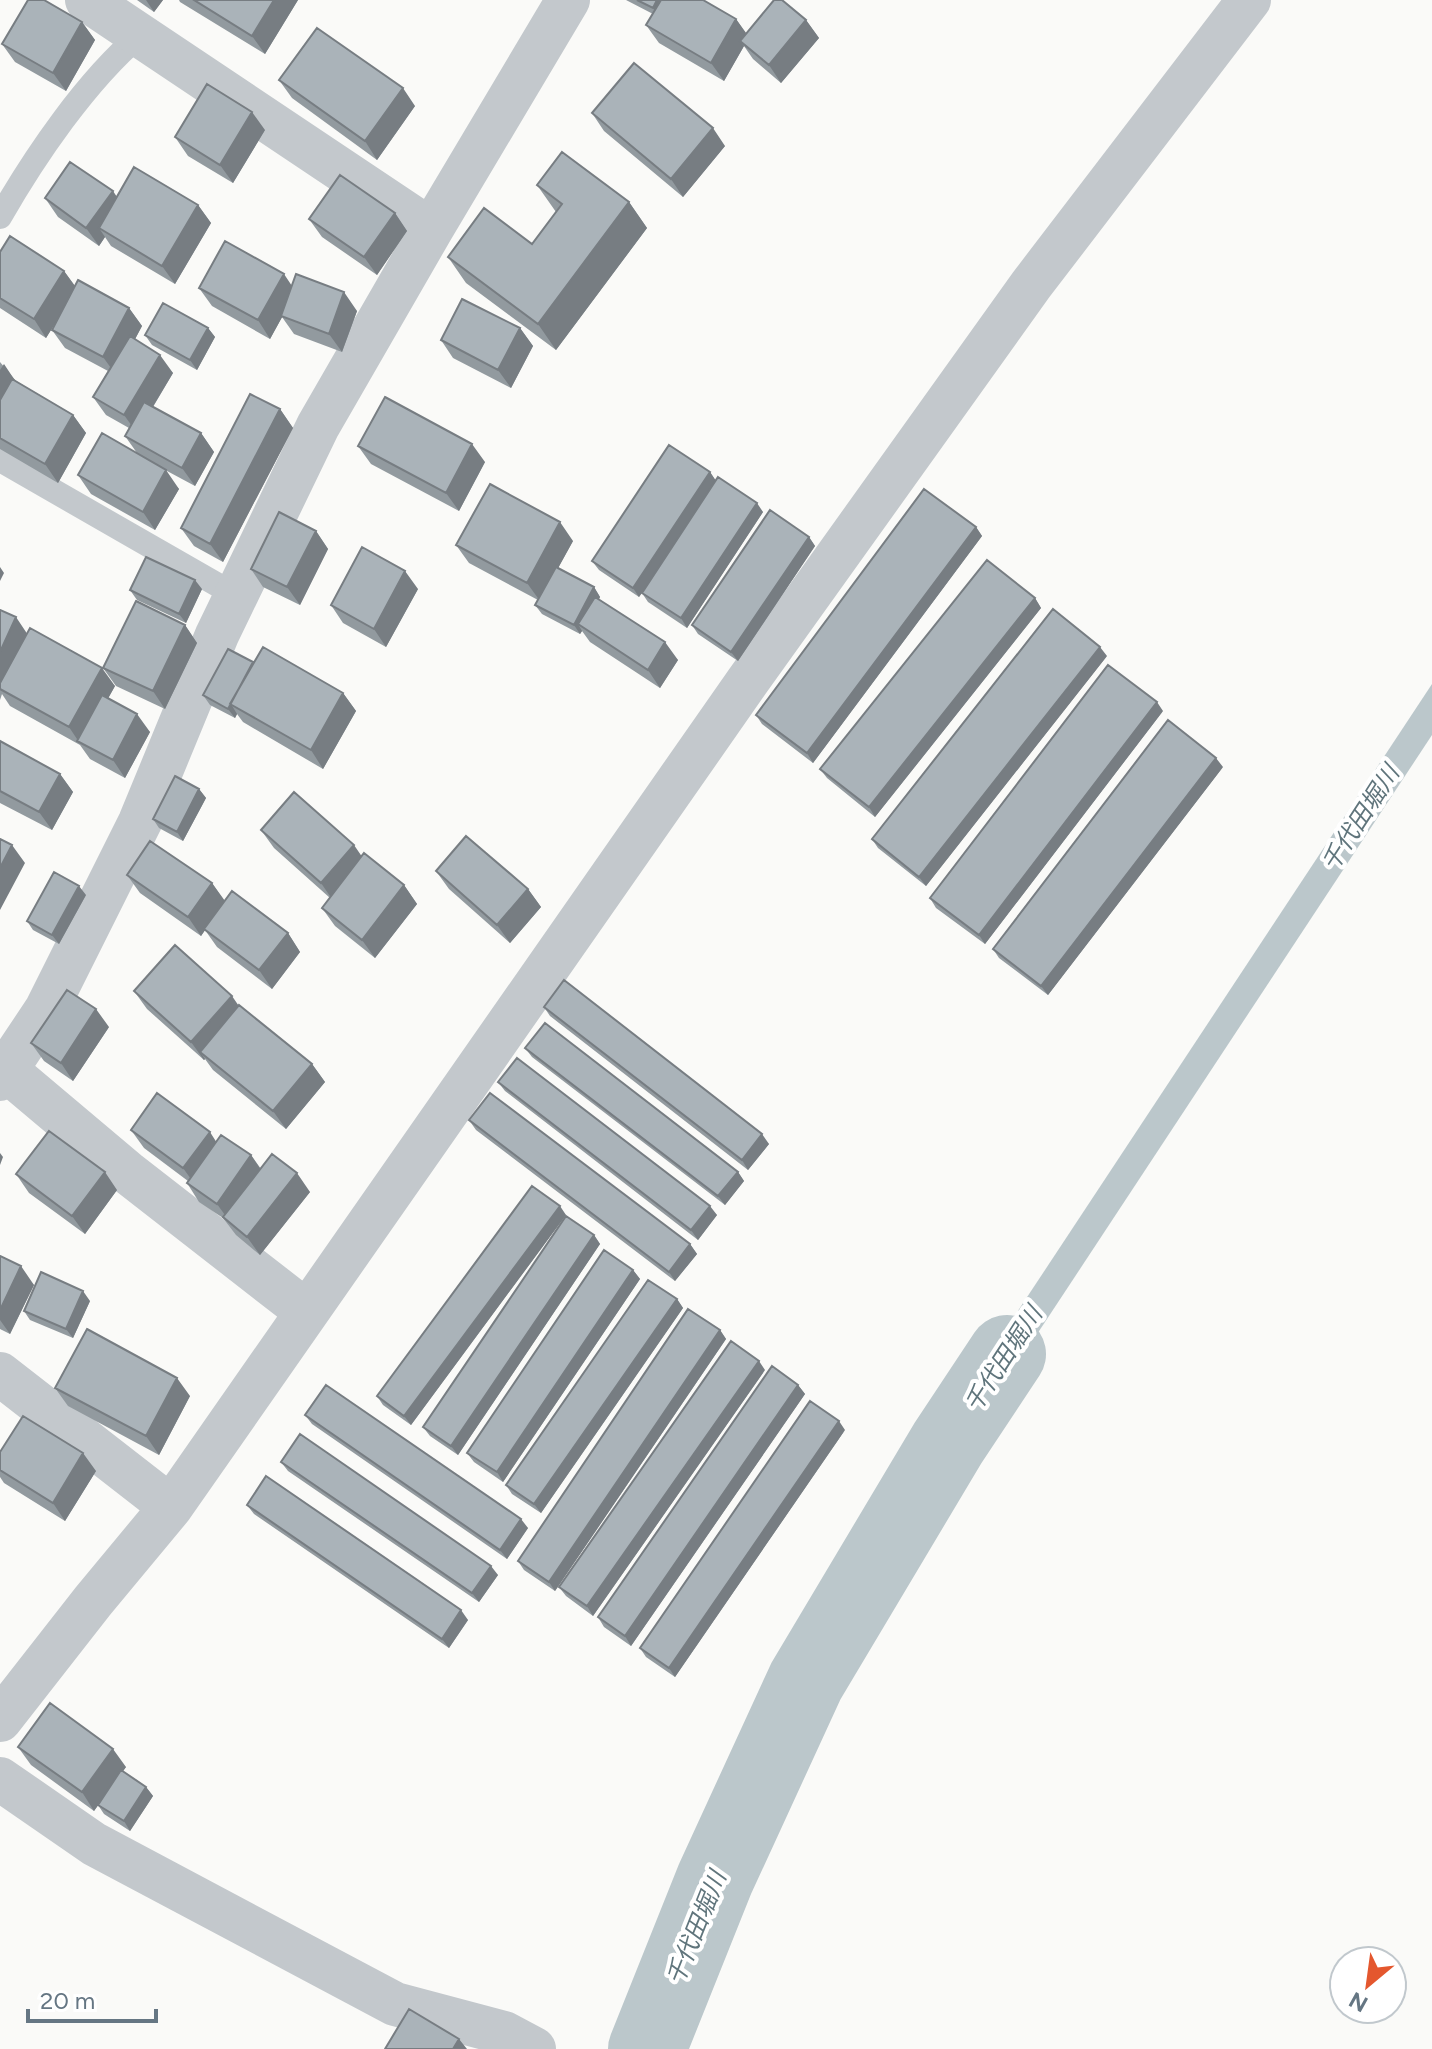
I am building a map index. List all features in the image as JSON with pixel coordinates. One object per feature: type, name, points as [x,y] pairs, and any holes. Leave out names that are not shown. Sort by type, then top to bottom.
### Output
[{"type":"street","points":[[87,0],[431,230]]},
{"type":"street","points":[[307,1312],[3,1074],[46,1010],[140,822],[217,635],[318,426],[568,0]]},
{"type":"street","points":[[0,1720],[171,1507],[747,682],[939,413],[1031,285],[1249,0]]},
{"type":"street","points":[[0,1374],[171,1507]]},
{"type":"street","points":[[0,1779],[94,1844],[395,2004],[504,2033],[534,2049]]},
{"type":"lane","points":[[0,217],[46,145],[117,54],[140,35]]},
{"type":"lane","points":[[0,460],[237,596]]},
{"type":"water","points":[[1432,684],[1432,735],[960,1451],[936,1435]]},
{"type":"building","points":[[28,0],[44,0],[82,22],[53,73],[2,44]]},
{"type":"building","points":[[194,0],[274,0],[252,36]]},
{"type":"building","points":[[637,0],[657,0],[653,8]]},
{"type":"building","points":[[661,0],[703,0],[736,19],[711,63],[646,25]]},
{"type":"building","points":[[774,0],[782,0],[806,20],[769,65],[740,41]]},
{"type":"building","points":[[317,28],[403,88],[365,141],[279,80]]},
{"type":"building","points":[[634,63],[713,128],[671,179],[592,113]]},
{"type":"building","points":[[207,84],[252,112],[220,165],[175,137]]},
{"type":"building","points":[[562,152],[629,202],[538,324],[448,257],[484,208],[532,244],[562,204],[537,185]]},
{"type":"building","points":[[70,162],[113,191],[86,228],[45,198]]},
{"type":"building","points":[[134,167],[198,205],[162,266],[99,228]]},
{"type":"building","points":[[340,175],[395,213],[364,257],[309,219]]},
{"type":"building","points":[[10,236],[64,271],[34,319],[0,298],[0,252]]},
{"type":"building","points":[[225,241],[284,274],[258,320],[199,288]]},
{"type":"building","points":[[296,274],[344,292],[329,334],[281,316]]},
{"type":"building","points":[[78,280],[129,308],[103,357],[52,330]]},
{"type":"building","points":[[462,299],[520,328],[498,370],[441,340]]},
{"type":"building","points":[[163,303],[208,328],[190,360],[145,335]]},
{"type":"building","points":[[130,336],[160,355],[124,415],[93,397]]},
{"type":"building","points":[[12,379],[73,415],[45,464],[0,438],[0,400]]},
{"type":"building","points":[[250,394],[280,409],[210,544],[181,528]]},
{"type":"building","points":[[385,397],[472,444],[446,493],[358,446]]},
{"type":"building","points":[[144,402],[201,433],[182,468],[125,436]]},
{"type":"building","points":[[102,433],[166,470],[143,512],[78,475]]},
{"type":"building","points":[[669,445],[710,472],[633,588],[592,561]]},
{"type":"building","points":[[718,477],[757,503],[681,618],[642,593]]},
{"type":"building","points":[[490,484],[560,522],[527,583],[456,545]]},
{"type":"building","points":[[924,489],[976,527],[807,753],[756,715]]},
{"type":"building","points":[[770,510],[809,537],[731,652],[692,625]]},
{"type":"building","points":[[279,512],[316,531],[287,587],[251,569]]},
{"type":"building","points":[[362,547],[405,571],[374,629],[331,605]]},
{"type":"building","points":[[146,557],[195,580],[179,614],[130,590]]},
{"type":"building","points":[[987,560],[1035,598],[869,807],[820,769]]},
{"type":"building","points":[[556,567],[594,587],[574,625],[535,605]]},
{"type":"building","points":[[595,597],[665,642],[648,670],[578,624]]},
{"type":"building","points":[[136,601],[185,625],[153,691],[103,668]]},
{"type":"building","points":[[1053,609],[1100,647],[919,877],[872,839]]},
{"type":"building","points":[[0,610],[16,617],[0,652]]},
{"type":"building","points":[[30,628],[102,668],[69,727],[0,689],[0,683]]},
{"type":"building","points":[[263,647],[343,693],[311,750],[230,704]]},
{"type":"building","points":[[228,649],[253,662],[228,709],[203,695]]},
{"type":"building","points":[[1108,665],[1157,702],[979,935],[930,898]]},
{"type":"building","points":[[102,695],[137,714],[113,760],[77,741]]},
{"type":"building","points":[[1168,720],[1216,758],[1041,986],[993,949]]},
{"type":"building","points":[[0,741],[60,774],[39,812],[0,791]]},
{"type":"building","points":[[175,776],[199,789],[177,832],[153,819]]},
{"type":"building","points":[[294,792],[354,845],[321,883],[261,830]]},
{"type":"building","points":[[466,836],[528,889],[497,925],[436,871]]},
{"type":"building","points":[[0,839],[12,845],[0,868]]},
{"type":"building","points":[[150,841],[212,883],[188,917],[127,875]]},
{"type":"building","points":[[364,853],[404,885],[362,940],[322,908]]},
{"type":"building","points":[[54,872],[79,886],[52,935],[27,921]]},
{"type":"building","points":[[232,891],[288,933],[259,970],[204,929]]},
{"type":"building","points":[[175,945],[232,996],[191,1042],[134,991]]},
{"type":"building","points":[[564,980],[762,1134],[742,1160],[544,1007]]},
{"type":"building","points":[[67,990],[96,1009],[61,1063],[31,1043]]},
{"type":"building","points":[[239,1005],[312,1064],[273,1111],[200,1052]]},
{"type":"building","points":[[545,1023],[738,1172],[718,1196],[525,1048]]},
{"type":"building","points":[[517,1058],[710,1206],[691,1230],[498,1082]]},
{"type":"building","points":[[157,1093],[210,1132],[183,1168],[131,1130]]},
{"type":"building","points":[[490,1093],[690,1244],[669,1272],[469,1120]]},
{"type":"building","points":[[49,1131],[105,1172],[72,1216],[16,1174]]},
{"type":"building","points":[[221,1135],[251,1155],[217,1204],[187,1183]]},
{"type":"building","points":[[272,1154],[297,1173],[247,1237],[223,1217]]},
{"type":"building","points":[[532,1186],[560,1206],[404,1416],[377,1396]]},
{"type":"building","points":[[566,1216],[594,1235],[451,1446],[423,1427]]},
{"type":"building","points":[[604,1250],[633,1270],[497,1472],[467,1453]]},
{"type":"building","points":[[0,1256],[21,1266],[0,1310]]},
{"type":"building","points":[[41,1272],[83,1291],[66,1329],[24,1311]]},
{"type":"building","points":[[648,1280],[677,1299],[534,1504],[506,1485]]},
{"type":"building","points":[[688,1309],[720,1330],[549,1582],[518,1561]]},
{"type":"building","points":[[87,1329],[177,1378],[146,1436],[55,1388]]},
{"type":"building","points":[[731,1341],[759,1361],[587,1606],[559,1587]]},
{"type":"building","points":[[772,1366],[798,1385],[625,1636],[598,1617]]},
{"type":"building","points":[[326,1385],[521,1519],[500,1550],[305,1415]]},
{"type":"building","points":[[810,1401],[839,1421],[669,1668],[640,1648]]},
{"type":"building","points":[[23,1416],[83,1453],[53,1503],[0,1470],[0,1452]]},
{"type":"building","points":[[300,1434],[491,1566],[472,1593],[281,1462]]},
{"type":"building","points":[[266,1476],[461,1610],[442,1639],[247,1505]]},
{"type":"building","points":[[50,1703],[113,1749],[82,1792],[18,1747]]},
{"type":"building","points":[[121,1770],[146,1787],[124,1821],[98,1805]]},
{"type":"building","points":[[409,2009],[459,2039],[453,2049],[385,2049]]},
{"type":"waterway","name":"千代田堀川","points":[[647,2049],[715,1879],[806,1681],[948,1443],[1007,1354]]}]
